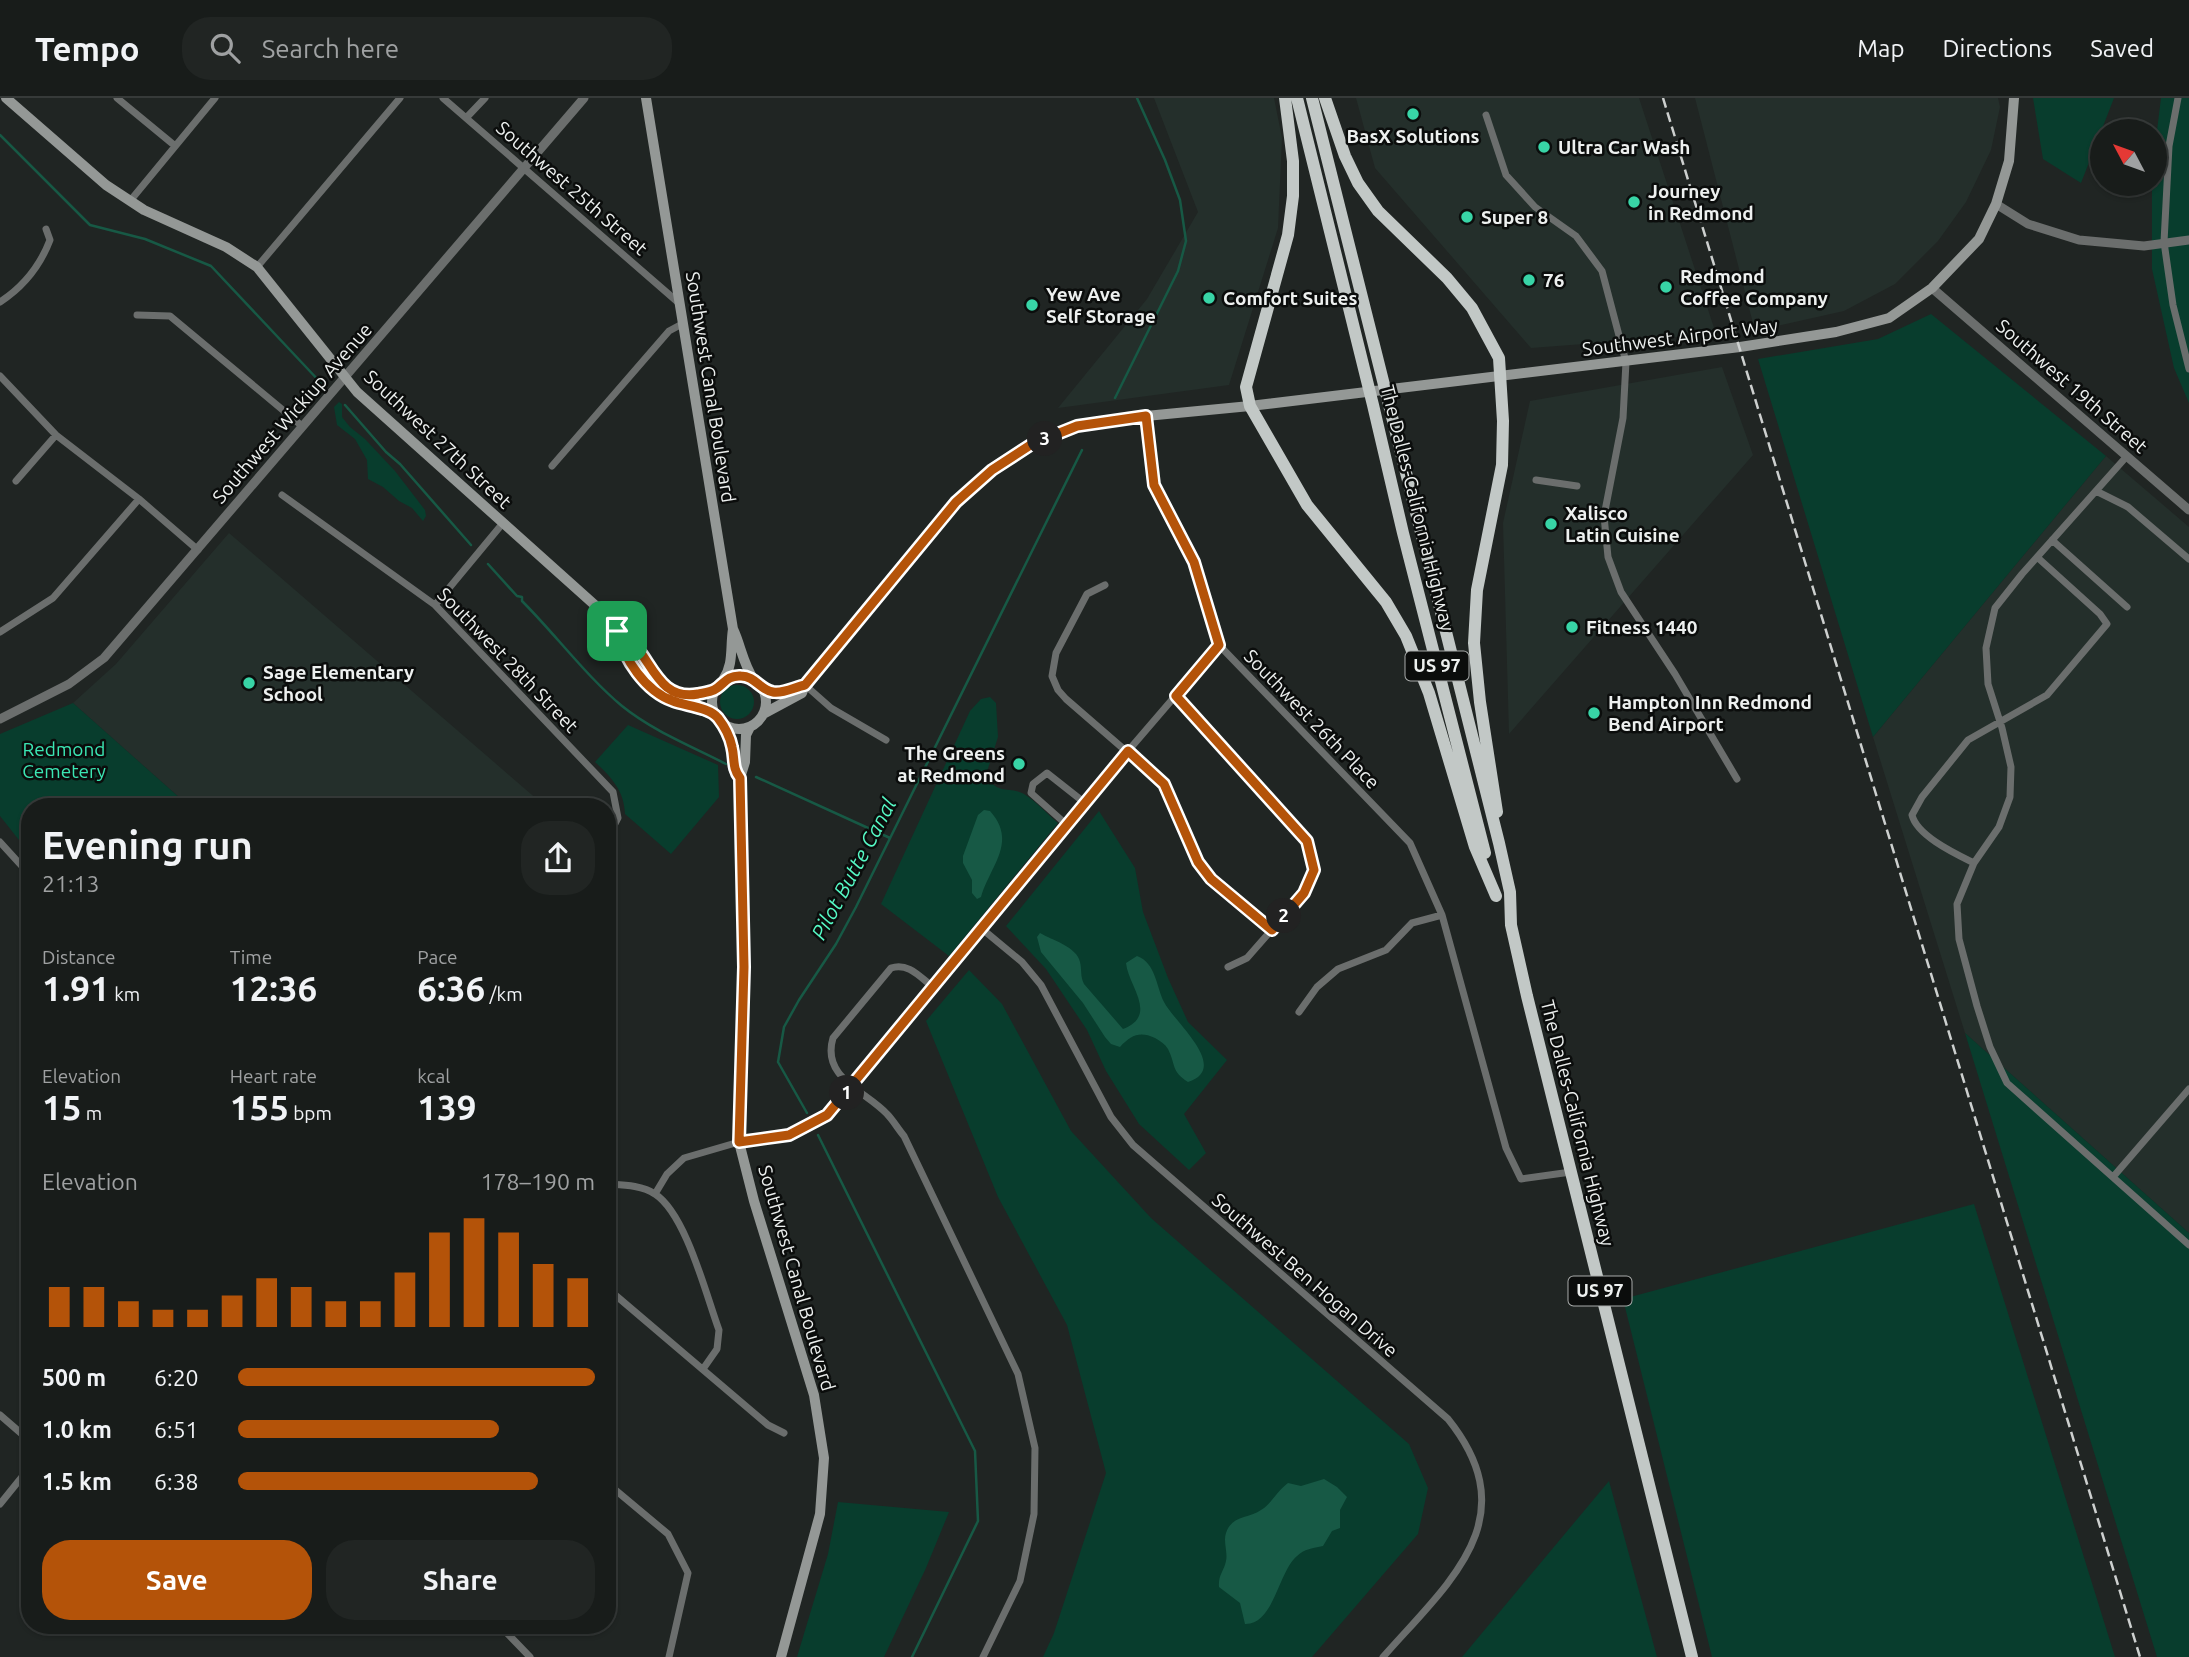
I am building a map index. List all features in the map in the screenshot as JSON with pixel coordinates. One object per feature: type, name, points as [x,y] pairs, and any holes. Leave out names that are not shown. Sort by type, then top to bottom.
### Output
[{"type":"highway","points":[[1285,98],[1293,161],[1293,196],[1288,235],[1246,387],[1250,406],[1307,505],[1371,583],[1406,636],[1429,693],[1475,847],[1496,896]]},
{"type":"highway","name":"The Dalles-California Highway","points":[[1297,98],[1403,533],[1496,896],[1511,925]]},
{"type":"highway","name":"The Dalles-California Highway","points":[[1312,98],[1499,843],[1510,892],[1511,925],[1692,1657]]},
{"type":"highway","points":[[1325,98],[1345,156],[1359,183],[1378,211],[1447,278],[1472,308],[1499,358],[1502,465],[1477,590],[1474,643],[1480,702],[1497,801],[1499,843]]},
{"type":"main road","name":"Southwest 27th Street","points":[[6,98],[106,185],[144,210],[226,247],[257,267],[357,392],[597,607],[617,631],[635,645],[654,676],[681,694],[695,695],[715,690]]},
{"type":"main road","name":"Southwest Canal Boulevard","points":[[646,98],[733,629],[730,644],[732,661],[723,680]]},
{"type":"main road","name":"Southwest Airport Way","points":[[763,714],[802,693],[805,685],[956,502],[992,470],[1032,444],[1077,426],[1626,362],[1836,332],[1888,318],[1932,288],[1979,239],[1996,204],[2009,161],[2014,98]]},
{"type":"main road","points":[[733,629],[747,670],[758,684],[765,698],[763,714],[750,727],[738,729],[718,718],[712,702],[715,690],[723,680],[738,675],[758,684],[772,692],[805,685]]},
{"type":"main road","name":"Southwest 27th Street","points":[[617,631],[621,646],[643,680],[655,692],[671,701],[718,718]]},
{"type":"main road","name":"Southwest Canal Boulevard","points":[[718,718],[730,737],[734,771],[740,778]]},
{"type":"main road","name":"Southwest Canal Boulevard","points":[[750,727],[746,735],[745,762],[740,778],[744,967],[739,1142],[754,1201],[814,1395],[824,1458],[820,1514],[781,1657]]},
{"type":"street","points":[[117,98],[174,145]]},
{"type":"street","points":[[130,201],[215,98]]},
{"type":"street","points":[[257,267],[400,98]]},
{"type":"street","name":"Southwest 25th Street","points":[[443,98],[680,304]]},
{"type":"street","points":[[467,117],[485,98]]},
{"type":"street","name":"Southwest Wickiup Avenue","points":[[0,719],[69,684],[104,658],[584,98]]},
{"type":"street","points":[[2178,98],[2169,146],[2164,242],[2174,305],[2189,369]]},
{"type":"street","points":[[1486,115],[1506,175],[1535,207],[1576,236],[1602,271],[1626,362],[1623,418],[1604,516],[1608,556],[1621,592],[1675,674],[1737,779]]},
{"type":"street","points":[[1996,204],[2028,224],[2079,240],[2144,246],[2189,240]]},
{"type":"street","points":[[0,302],[13,294],[44,258],[50,240],[46,229]]},
{"type":"street","name":"Southwest 19th Street","points":[[1932,288],[2189,510]]},
{"type":"street","points":[[137,315],[170,316],[302,426]]},
{"type":"street","points":[[552,466],[670,331],[682,324]]},
{"type":"street","points":[[0,376],[56,435],[139,499],[198,550]]},
{"type":"street","name":"Southwest 26th Place","points":[[1146,416],[1154,485],[1194,562],[1219,645],[1410,843],[1442,915],[1506,1148],[1521,1179],[1571,1172]]},
{"type":"street","points":[[16,481],[56,435]]},
{"type":"street","points":[[2127,456],[1995,608],[1986,648],[1987,684],[2002,728],[2011,767],[2010,797],[1999,827],[1975,863],[1957,904],[1959,939],[1990,1047],[2007,1083],[2189,1245]]},
{"type":"street","points":[[1536,480],[1577,485]]},
{"type":"street","points":[[2096,491],[2129,507],[2189,559]]},
{"type":"street","name":"Southwest 28th Street","points":[[282,495],[435,605],[613,792],[614,798]]},
{"type":"street","points":[[0,632],[53,598],[139,499]]},
{"type":"street","points":[[435,605],[502,523]]},
{"type":"street","points":[[2052,540],[2127,607]]},
{"type":"street","points":[[1975,863],[1919,829],[1912,815],[1922,797],[1968,740],[2047,695],[2107,624],[2037,557]]},
{"type":"street","points":[[1105,585],[1087,594],[1056,653],[1052,676],[1058,690],[1164,784],[1193,852],[1211,879],[1272,930]]},
{"type":"street","points":[[655,1194],[667,1174],[684,1158],[739,1142],[789,1135],[827,1115],[1219,645]]},
{"type":"street","points":[[805,685],[831,708],[886,740]]},
{"type":"street","points":[[1176,696],[1307,841],[1314,870],[1304,893],[1272,930],[1247,958],[1228,967]]},
{"type":"street","points":[[1067,825],[1031,793],[1033,784],[1047,773],[1085,803]]},
{"type":"street","points":[[0,842],[21,865]]},
{"type":"street","points":[[1299,1012],[1317,986],[1338,969],[1387,950],[1412,923],[1442,915]]},
{"type":"street","name":"Southwest Ben Hogan Drive","points":[[981,928],[1022,962],[1041,985],[1111,1117],[1133,1145],[1448,1419],[1472,1453],[1482,1488],[1480,1516],[1474,1541],[1454,1576],[1383,1657]]},
{"type":"street","points":[[933,987],[906,967],[891,968],[833,1038],[830,1051],[833,1065],[852,1087],[886,1112],[904,1136],[1018,1374],[1035,1448],[1034,1514],[1020,1581],[983,1657]]},
{"type":"street","points":[[2113,1177],[2189,1089]]},
{"type":"street","points":[[616,1184],[628,1185],[655,1194],[678,1219],[719,1330],[717,1349],[703,1369]]},
{"type":"street","points":[[616,1296],[768,1425],[783,1433]]},
{"type":"street","points":[[0,1415],[21,1433]]},
{"type":"street","points":[[0,1504],[21,1478]]},
{"type":"street","points":[[616,1491],[668,1534],[688,1573],[669,1657]]},
{"type":"street","points":[[507,1634],[530,1657]]},
{"type":"shaded area","points":[[1154,98],[1274,98],[1282,138],[1278,228],[1229,385],[1058,408],[1147,299],[1198,212]]},
{"type":"shaded area","points":[[1356,98],[1639,98],[1716,334],[1531,348],[1375,168]]},
{"type":"shaded area","points":[[1695,98],[1998,98],[2000,107],[1991,150],[1966,202],[1938,241],[1895,284],[1844,311],[1755,331]]},
{"type":"shaded area","points":[[1722,367],[1753,455],[1509,734],[1503,523],[1530,401]]},
{"type":"shaded area","points":[[2106,456],[2189,527],[2189,1233],[1965,1033],[1873,737]]},
{"type":"shaded area","name":"Sage Elementary School","points":[[229,533],[536,798],[180,798],[73,703],[116,664]]},
{"type":"shaded area","points":[[984,810],[990,811],[998,822],[1002,844],[981,897],[977,899],[972,893],[972,880],[963,863],[963,856],[978,815]]},
{"type":"shaded area","points":[[1040,933],[1074,952],[1080,962],[1084,984],[1123,1029],[1134,1023],[1140,1008],[1126,963],[1137,956],[1143,959],[1152,969],[1164,1002],[1202,1056],[1204,1066],[1200,1075],[1188,1082],[1176,1071],[1167,1047],[1150,1036],[1136,1035],[1120,1047],[1111,1044],[1083,1003],[1041,952],[1037,937]]},
{"type":"shaded area","points":[[1324,1479],[1347,1497],[1340,1510],[1340,1528],[1332,1531],[1323,1546],[1306,1550],[1297,1556],[1290,1564],[1263,1616],[1255,1622],[1245,1624],[1240,1603],[1219,1587],[1226,1561],[1225,1536],[1229,1527],[1236,1520],[1265,1507],[1288,1483],[1301,1486]]},
{"type":"green space","points":[[2033,98],[2114,98],[2106,119],[2090,119],[2090,160],[2081,183],[2043,159]]},
{"type":"green space","points":[[2161,98],[2189,98],[2189,403],[2174,368],[2152,269],[2152,196],[2167,196],[2167,119],[2158,119]]},
{"type":"green space","points":[[1931,314],[2106,456],[1873,737],[1758,359],[1878,339]]},
{"type":"green space","points":[[339,402],[342,404],[342,417],[395,471],[425,510],[423,521],[412,508],[368,479],[367,460],[355,439],[337,425],[334,407]]},
{"type":"green space","points":[[737,685],[749,690],[754,702],[749,714],[737,719],[725,714],[720,702],[725,690]]},
{"type":"green space","name":"The Greens at Redmond","points":[[990,697],[996,703],[998,737],[986,775],[995,786],[1028,797],[1058,823],[949,956],[881,904],[970,711],[981,699]]},
{"type":"green space","name":"Redmond Cemetery","points":[[73,703],[180,798],[21,798],[21,843],[0,816],[0,734]]},
{"type":"green space","points":[[628,725],[718,765],[719,797],[671,854],[625,814],[619,791],[595,762]]},
{"type":"green space","points":[[1099,811],[1135,868],[1143,912],[1188,1022],[1227,1060],[1184,1114],[1206,1153],[1189,1170],[1139,1124],[1106,1071],[1087,1030],[1046,969],[1006,926]]},
{"type":"green space","points":[[969,970],[1002,1004],[1071,1131],[1151,1218],[1409,1444],[1428,1488],[1418,1534],[1312,1657],[1043,1657],[1054,1633],[1106,1473],[1067,1325],[998,1197],[926,1021]]},
{"type":"green space","points":[[1965,1033],[2189,1233],[2189,1657],[2157,1657]]},
{"type":"green space","points":[[1974,1204],[2115,1657],[1712,1657],[1623,1299]]},
{"type":"green space","points":[[1609,1481],[1657,1657],[1462,1657]]},
{"type":"green space","points":[[838,1502],[949,1512],[884,1657],[797,1657],[828,1554]]},
{"type":"waterway","name":"Pilot Butte Canal","points":[[1115,398],[1178,271],[1186,241],[1180,200],[1137,98]]},
{"type":"waterway","points":[[0,135],[90,225],[145,239],[211,266],[321,383]]},
{"type":"waterway","points":[[345,405],[471,545]]},
{"type":"waterway","name":"Pilot Butte Canal","points":[[807,1113],[778,1062],[784,1027],[856,907],[1082,450]]},
{"type":"waterway","points":[[488,564],[517,596],[522,597],[522,601],[584,669],[622,706],[659,731],[726,764]]},
{"type":"waterway","points":[[756,777],[890,838]]},
{"type":"waterway","name":"Pilot Butte Canal","points":[[818,1135],[975,1451],[978,1521],[912,1657]]},
{"type":"railway","points":[[1663,98],[2140,1657]]},
{"type":"place","name":"BasX Solutions","points":[[1413,114]]},
{"type":"place","name":"Ultra Car Wash","points":[[1544,147]]},
{"type":"place","name":"Journey in Redmond","points":[[1634,202]]},
{"type":"place","name":"Super 8","points":[[1467,217]]},
{"type":"place","name":"76","points":[[1529,280]]},
{"type":"place","name":"Redmond Coffee Company","points":[[1666,287]]},
{"type":"place","name":"Comfort Suites","points":[[1209,298]]},
{"type":"place","name":"Yew Ave Self Storage","points":[[1032,305]]},
{"type":"place","name":"Xalisco Latin Cuisine","points":[[1551,524]]},
{"type":"place","name":"Fitness 1440","points":[[1572,627]]},
{"type":"place","name":"Sage Elementary School","points":[[249,683]]},
{"type":"place","name":"Hampton Inn Redmond Bend Airport","points":[[1594,713]]},
{"type":"place","name":"The Greens at Redmond","points":[[1019,764]]},
{"type":"route","points":[[1146,416],[1154,485],[1194,562],[1219,645],[1176,696],[1307,841],[1314,870],[1304,893],[1272,930],[1211,879],[1198,862],[1164,784],[1128,751],[827,1115],[789,1135],[739,1142],[744,967],[740,778],[734,771],[730,737],[721,722],[715,715],[671,701],[655,692],[643,680],[621,646],[617,631],[635,645],[654,676],[681,694],[695,695],[715,690],[723,680],[738,675],[754,680],[762,688],[772,692],[805,685],[956,502],[992,470],[1032,444],[1077,426],[1146,416]]}]
